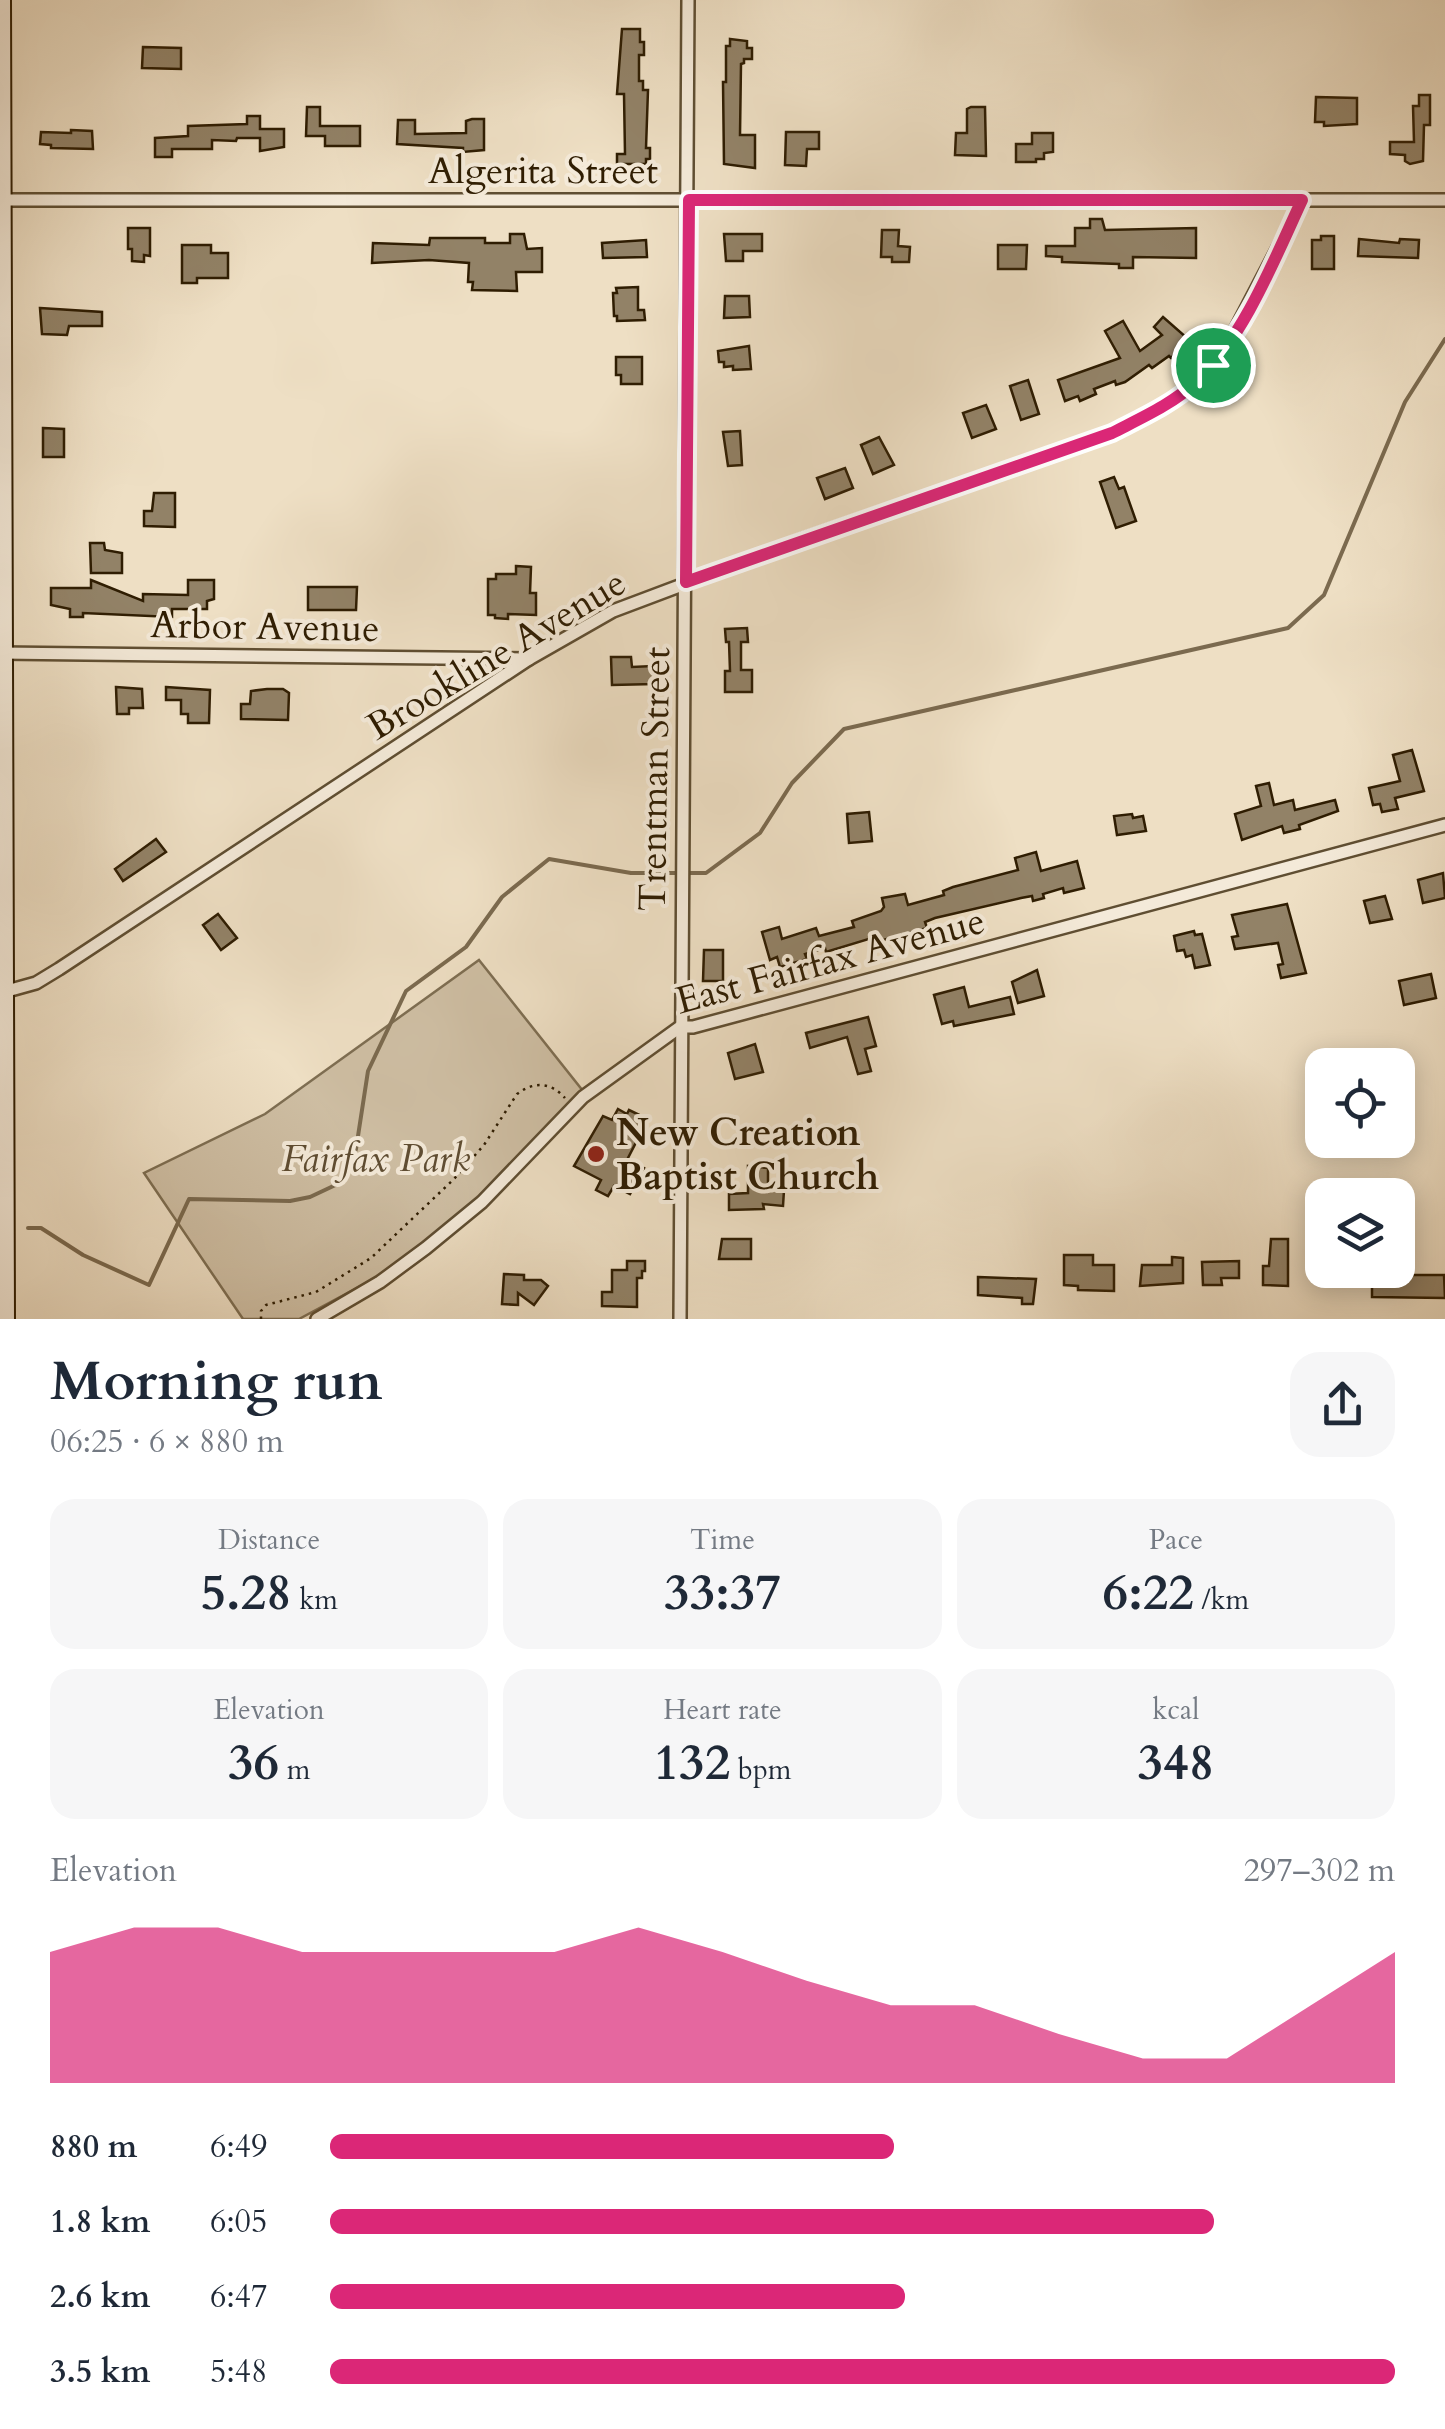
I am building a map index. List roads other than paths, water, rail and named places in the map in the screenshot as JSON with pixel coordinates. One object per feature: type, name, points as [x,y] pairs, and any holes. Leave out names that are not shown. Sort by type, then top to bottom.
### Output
[{"type":"main road","points":[[1,0],[1,993],[5,1319]]},
{"type":"street","name":"Trentman Street","points":[[680,1319],[688,0]]},
{"type":"street","name":"Algerita Street","points":[[1,200],[1445,200]]},
{"type":"street","name":"Brookline Avenue","points":[[1,993],[36,983],[60,969],[528,660],[613,612],[686,582],[1112,433],[1175,399],[1213,365],[1232,338],[1302,200]]},
{"type":"street","name":"Arbor Avenue","points":[[1,652],[528,660]]},
{"type":"street","name":"East Fairfax Avenue","points":[[317,1319],[380,1282],[482,1202],[573,1107],[655,1042],[680,1028],[693,1028],[1445,825]]},
{"type":"waterway","points":[[28,1228],[41,1228],[83,1255],[149,1285],[189,1199],[290,1201],[310,1197],[344,1181],[356,1149],[368,1071],[406,991],[466,947],[502,897],[549,859],[631,873],[706,873],[760,833],[792,783],[844,729],[1288,628],[1324,595],[1405,402],[1445,339]]},
{"type":"place","name":"New Creation Baptist Church","points":[[596,1154]]},
{"type":"park label","name":"Fairfax Park","points":[[376,1158]]}]
